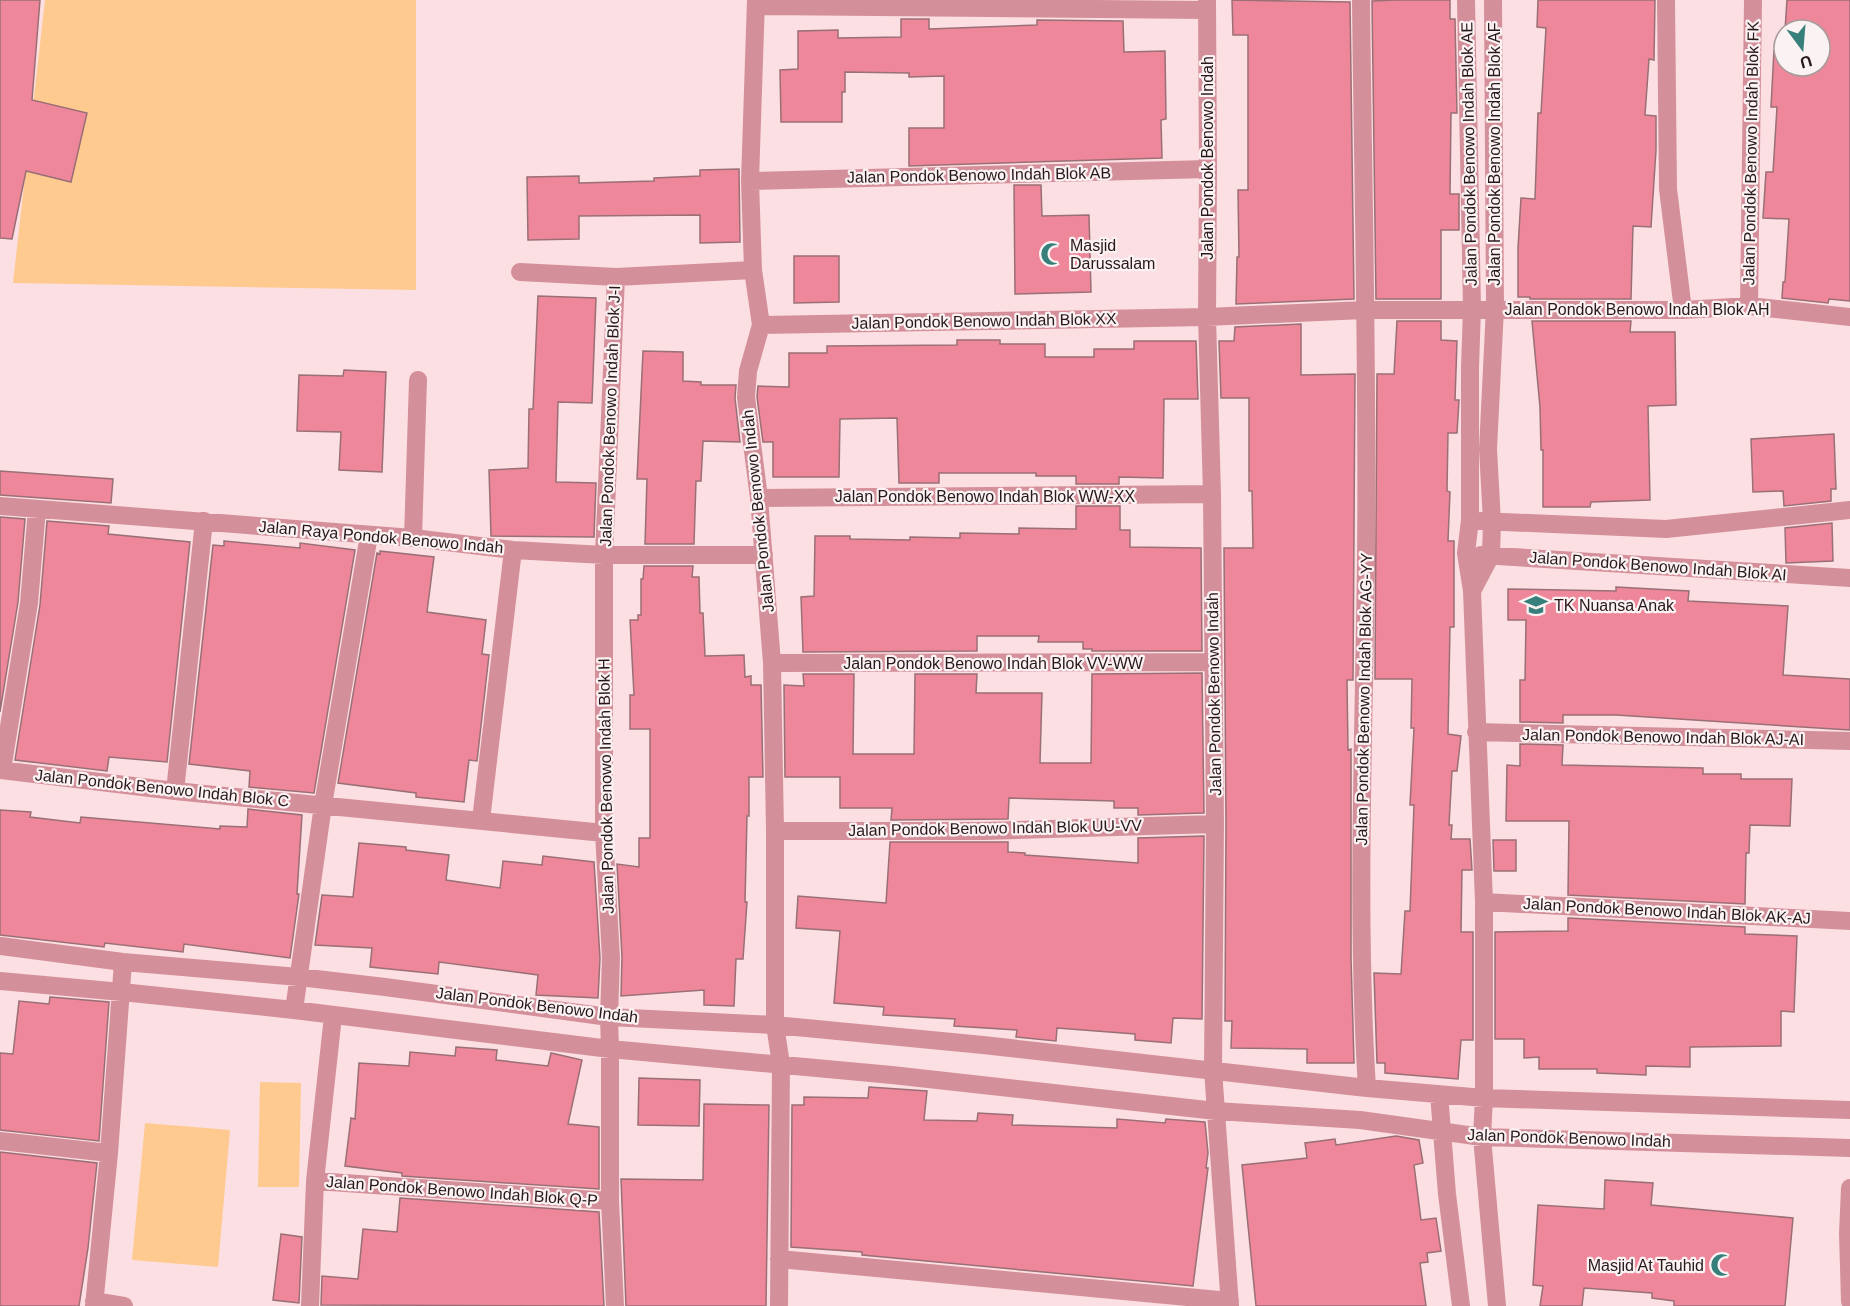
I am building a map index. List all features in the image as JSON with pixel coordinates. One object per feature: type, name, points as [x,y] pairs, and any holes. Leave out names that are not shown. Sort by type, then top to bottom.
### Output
[{"type":"street","name":"Jalan Pondok Benowo Indah Blok AG-YY","points":[[1361,0],[1366,560],[1362,836],[1363,1017],[1367,1088]]},
{"type":"street","name":"Jalan Pondok Benowo Indah Blok AE","points":[[1466,0],[1472,308],[1470,520],[1466,554]]},
{"type":"street","name":"Jalan Pondok Benowo Indah Blok AF","points":[[1493,0],[1495,308]]},
{"type":"street","points":[[1666,0],[1668,189],[1683,310]]},
{"type":"street","name":"Jalan Pondok Benowo Indah Blok FK","points":[[1749,306],[1753,0]]},
{"type":"street","points":[[756,3],[1207,5]]},
{"type":"street","name":"Jalan Pondok Benowo Indah","points":[[756,3],[750,181],[753,270],[761,325],[748,371],[746,397],[759,498],[772,663],[775,1025],[781,1064]]},
{"type":"street","name":"Jalan Pondok Benowo Indah","points":[[1207,5],[1207,317],[1212,494],[1215,824],[1213,1070],[1216,1111]]},
{"type":"street","name":"Jalan Pondok Benowo Indah Blok AB","points":[[750,181],[1208,169]]},
{"type":"street","points":[[520,272],[616,278],[753,270]]},
{"type":"street","name":"Jalan Pondok Benowo Indah Blok J-I","points":[[604,555],[616,278]]},
{"type":"street","name":"Jalan Pondok Benowo Indah Blok AH","points":[[1495,308],[1683,310],[1749,306],[1850,317]]},
{"type":"street","points":[[1207,317],[1364,310],[1495,308],[1488,448],[1492,522],[1491,555],[1472,591]]},
{"type":"street","name":"Jalan Pondok Benowo Indah Blok XX","points":[[761,325],[1207,317]]},
{"type":"street","points":[[413,538],[418,380]]},
{"type":"street","name":"Jalan Pondok Benowo Indah Blok WW-XX","points":[[759,498],[1212,494]]},
{"type":"street","name":"Jalan Raya Pondok Benowo Indah","points":[[0,506],[413,538],[513,550],[604,555],[764,555]]},
{"type":"street","points":[[1,770],[29,603],[37,509]]},
{"type":"street","points":[[1470,520],[1666,529],[1850,510]]},
{"type":"street","points":[[175,791],[204,521]]},
{"type":"street","points":[[294,1010],[323,805],[369,535]]},
{"type":"street","points":[[480,820],[513,550]]},
{"type":"street","points":[[1466,554],[1472,591],[1484,902],[1482,1137],[1497,1306]]},
{"type":"street","name":"Jalan Pondok Benowo Indah Blok AI","points":[[1466,554],[1850,578]]},
{"type":"street","name":"Jalan Pondok Benowo Indah Blok H","points":[[604,555],[604,833],[611,958],[610,1202],[615,1306]]},
{"type":"street","name":"Jalan Pondok Benowo Indah Blok VV-WW","points":[[772,663],[1214,663]]},
{"type":"street","name":"Jalan Pondok Benowo Indah Blok AJ-AI","points":[[1476,732],[1850,741]]},
{"type":"street","name":"Jalan Pondok Benowo Indah Blok C","points":[[1,770],[175,791],[604,833]]},
{"type":"street","name":"Jalan Pondok Benowo Indah Blok UU-VV","points":[[775,831],[984,831],[1215,824]]},
{"type":"street","name":"Jalan Pondok Benowo Indah Blok AK-AJ","points":[[1484,902],[1850,921]]},
{"type":"street","name":"Jalan Pondok Benowo Indah","points":[[0,946],[123,963],[299,977],[609,1017],[775,1025],[983,1045],[1367,1088],[1484,1098],[1850,1110]]},
{"type":"street","points":[[123,963],[109,1153],[94,1304],[124,1306]]},
{"type":"street","name":"Jalan Pondok Benowo Indah","points":[[0,981],[294,1010],[610,1049],[781,1064],[1216,1111],[1360,1120],[1482,1137],[1850,1148]]},
{"type":"street","points":[[310,1306],[315,1181],[333,1016]]},
{"type":"street","points":[[779,1306],[781,1064]]},
{"type":"street","points":[[1439,1094],[1448,1206],[1461,1306]]},
{"type":"street","points":[[779,1259],[1230,1303],[1216,1111]]},
{"type":"street","points":[[0,1141],[109,1153]]},
{"type":"street","name":"Jalan Pondok Benowo Indah Blok Q-P","points":[[315,1181],[610,1202]]},
{"type":"street","points":[[1850,1188],[1848,1233],[1850,1301]]},
{"type":"shaded area","points":[[45,0],[416,0],[416,290],[13,283]]},
{"type":"shaded area","points":[[260,1082],[301,1083],[299,1187],[258,1187]]},
{"type":"shaded area","points":[[145,1123],[230,1130],[218,1267],[132,1260]]},
{"type":"building","points":[[0,0],[40,0],[32,100],[87,113],[71,182],[26,171],[12,239],[0,238]]},
{"type":"building","points":[[1232,0],[1350,2],[1354,299],[1236,304],[1237,257],[1239,257],[1238,190],[1248,190],[1248,35],[1233,35]]},
{"type":"building","points":[[1450,0],[1450,19],[1455,19],[1457,113],[1451,113],[1450,194],[1459,194],[1459,230],[1441,230],[1441,299],[1376,299],[1372,1]]},
{"type":"building","points":[[1538,0],[1655,0],[1654,60],[1649,59],[1645,115],[1656,116],[1651,227],[1633,226],[1631,299],[1518,297],[1521,198],[1535,199],[1538,113],[1541,113],[1546,28],[1537,27]]},
{"type":"building","points":[[1787,0],[1850,0],[1850,301],[1829,299],[1828,303],[1782,298],[1789,219],[1763,218],[1766,172],[1773,172],[1777,107],[1771,107],[1773,78],[1832,78],[1832,18],[1786,18]]},
{"type":"building","points":[[901,19],[929,19],[929,29],[1037,25],[1037,20],[1123,21],[1124,52],[1165,51],[1166,119],[1161,120],[1162,158],[909,166],[909,128],[944,128],[944,76],[909,77],[909,73],[845,72],[842,122],[781,122],[780,70],[798,69],[798,31],[838,30],[838,38],[901,37]]},
{"type":"building","points":[[739,169],[740,242],[700,243],[700,215],[579,216],[579,239],[528,240],[527,177],[579,176],[579,183],[654,181],[654,178],[700,176],[700,170]]},
{"type":"building","name":"Masjid Darussalam","points":[[1014,185],[1041,185],[1042,216],[1089,215],[1091,292],[1015,294]]},
{"type":"building","points":[[794,256],[839,256],[839,302],[794,303]]},
{"type":"building","points":[[538,296],[596,298],[592,403],[558,402],[556,482],[596,483],[594,537],[491,536],[489,470],[528,468],[529,409],[533,409]]},
{"type":"building","points":[[1397,321],[1441,321],[1441,340],[1457,341],[1455,400],[1459,400],[1457,433],[1448,433],[1447,491],[1450,492],[1448,541],[1454,541],[1454,627],[1450,627],[1448,734],[1461,736],[1457,771],[1452,771],[1449,825],[1452,825],[1451,839],[1470,839],[1472,870],[1462,870],[1461,932],[1473,932],[1473,1040],[1461,1040],[1458,1079],[1385,1073],[1385,1063],[1377,1063],[1374,973],[1401,974],[1405,911],[1410,911],[1414,805],[1410,805],[1414,728],[1411,728],[1412,679],[1375,679],[1377,374],[1394,374]]},
{"type":"building","points":[[1532,321],[1631,321],[1630,332],[1675,332],[1676,405],[1648,406],[1650,500],[1591,502],[1590,507],[1543,507],[1543,450],[1541,450],[1540,407]]},
{"type":"building","points":[[1301,324],[1301,375],[1355,374],[1353,680],[1347,680],[1348,750],[1351,749],[1351,957],[1354,1063],[1307,1063],[1307,1049],[1231,1048],[1232,1021],[1225,1021],[1224,548],[1253,548],[1252,491],[1249,491],[1249,398],[1221,398],[1219,341],[1234,341],[1235,327]]},
{"type":"building","points":[[957,340],[1000,340],[1000,344],[1045,344],[1045,357],[1094,357],[1094,349],[1134,349],[1134,341],[1196,341],[1198,399],[1164,399],[1163,478],[1119,477],[1119,484],[1076,484],[1076,476],[1036,476],[1036,473],[939,473],[939,483],[899,483],[897,418],[840,419],[839,477],[773,477],[773,442],[763,442],[757,397],[758,386],[789,387],[789,353],[827,353],[827,346],[957,345]]},
{"type":"building","points":[[643,351],[683,352],[683,381],[701,382],[701,385],[736,385],[735,398],[740,442],[703,441],[701,481],[696,481],[694,544],[645,544],[647,479],[637,479]]},
{"type":"building","points":[[344,370],[386,372],[382,472],[339,470],[341,432],[297,431],[299,375],[343,376]]},
{"type":"building","points":[[1834,434],[1836,489],[1831,489],[1831,501],[1784,506],[1783,491],[1753,492],[1751,439]]},
{"type":"building","points":[[0,471],[113,479],[111,503],[0,495]]},
{"type":"building","points":[[1076,506],[1120,506],[1120,530],[1130,530],[1130,547],[1201,548],[1202,651],[1092,651],[1092,649],[1083,649],[1083,642],[1038,642],[1039,636],[977,636],[977,651],[803,652],[801,597],[814,596],[815,536],[910,540],[910,537],[960,538],[960,533],[1019,534],[1019,528],[1076,529]]},
{"type":"building","points":[[0,517],[25,519],[18,602],[0,712]]},
{"type":"building","points":[[47,521],[109,526],[108,534],[190,542],[167,762],[109,757],[107,771],[15,760],[40,605]]},
{"type":"building","points":[[1832,523],[1833,561],[1786,563],[1785,528]]},
{"type":"building","points":[[224,541],[300,548],[300,543],[355,550],[314,793],[249,787],[250,771],[189,764],[213,545],[224,546]]},
{"type":"building","points":[[380,551],[434,557],[427,612],[486,620],[482,654],[489,655],[477,761],[469,760],[464,802],[416,797],[416,793],[338,783],[377,553],[380,554]]},
{"type":"building","points":[[644,566],[693,566],[692,577],[699,577],[705,656],[744,655],[745,677],[751,676],[751,685],[761,685],[763,777],[749,777],[745,902],[747,902],[743,959],[736,959],[734,1006],[704,1005],[704,990],[621,996],[622,957],[617,864],[639,867],[639,838],[650,838],[650,729],[630,729],[630,695],[634,695],[630,620],[638,620],[638,615],[641,615],[641,579],[643,579]]},
{"type":"building","points":[[1616,587],[1689,591],[1688,601],[1788,606],[1783,675],[1850,679],[1850,730],[1616,715],[1563,715],[1563,723],[1520,722],[1520,680],[1525,680],[1526,620],[1508,620],[1508,589],[1616,591]]},
{"type":"building","points":[[1202,673],[1204,813],[1138,815],[1138,808],[1114,808],[1114,801],[1009,798],[1008,819],[891,820],[892,808],[840,808],[840,777],[785,777],[784,685],[804,686],[803,674],[854,674],[853,754],[914,754],[915,674],[977,674],[976,693],[1042,693],[1040,763],[1091,763],[1092,674]]},
{"type":"building","points":[[1520,744],[1563,745],[1562,765],[1703,768],[1703,774],[1741,774],[1741,779],[1792,779],[1790,826],[1750,825],[1749,853],[1746,853],[1745,904],[1568,895],[1569,821],[1506,821],[1507,765],[1520,766]]},
{"type":"building","points":[[248,809],[302,815],[297,894],[299,894],[290,958],[184,944],[183,952],[105,943],[104,947],[0,935],[0,810],[31,812],[30,817],[80,823],[81,817],[220,829],[220,826],[247,827]]},
{"type":"building","points":[[1204,836],[1202,1019],[1173,1018],[1171,1043],[1135,1040],[1135,1034],[1057,1028],[1056,1041],[1016,1037],[1017,1030],[954,1026],[955,1019],[883,1015],[884,1007],[834,1003],[840,931],[796,928],[798,896],[886,903],[890,842],[1008,842],[1008,852],[1025,853],[1025,855],[1138,863],[1138,838]]},
{"type":"building","points":[[1493,840],[1516,840],[1516,871],[1494,871]]},
{"type":"building","points":[[359,843],[406,847],[406,850],[449,855],[446,880],[500,888],[503,861],[542,865],[543,856],[594,862],[600,958],[598,998],[536,995],[538,975],[439,962],[438,974],[370,967],[372,948],[315,945],[322,895],[353,897]]},
{"type":"building","points":[[1568,918],[1745,927],[1745,934],[1797,936],[1794,1012],[1781,1011],[1781,1046],[1690,1047],[1690,1067],[1646,1066],[1646,1075],[1597,1073],[1597,1069],[1539,1069],[1539,1057],[1524,1058],[1524,1039],[1495,1039],[1495,932],[1568,931]]},
{"type":"building","points":[[50,997],[109,1002],[99,1141],[0,1130],[0,1053],[13,1054],[19,1001],[49,1004]]},
{"type":"building","points":[[456,1047],[497,1050],[496,1060],[548,1066],[551,1053],[582,1060],[568,1124],[599,1127],[599,1189],[402,1176],[402,1173],[345,1166],[351,1118],[355,1119],[359,1063],[409,1066],[410,1052],[455,1056]]},
{"type":"building","points":[[639,1078],[700,1080],[699,1126],[638,1125]]},
{"type":"building","points":[[869,1087],[927,1091],[924,1120],[977,1121],[978,1113],[1013,1115],[1012,1125],[1117,1128],[1117,1119],[1165,1123],[1166,1119],[1205,1122],[1208,1153],[1206,1168],[1208,1168],[1193,1286],[862,1255],[862,1252],[791,1247],[792,1105],[804,1105],[804,1097],[868,1098]]},
{"type":"building","points":[[704,1104],[769,1105],[766,1306],[626,1306],[621,1179],[703,1180]]},
{"type":"building","points":[[1396,1136],[1419,1140],[1423,1163],[1414,1165],[1421,1220],[1436,1218],[1441,1251],[1427,1253],[1428,1262],[1420,1263],[1426,1306],[1256,1306],[1242,1165],[1307,1158],[1305,1143],[1335,1139],[1336,1145]]},
{"type":"building","points":[[0,1152],[97,1163],[79,1306],[0,1306]]},
{"type":"building","points":[[1605,1180],[1653,1183],[1651,1205],[1793,1218],[1785,1306],[1674,1306],[1674,1301],[1652,1298],[1652,1293],[1584,1288],[1582,1306],[1540,1306],[1543,1286],[1533,1285],[1538,1205],[1604,1209]]},
{"type":"building","points":[[400,1198],[599,1212],[604,1306],[321,1305],[322,1276],[358,1279],[363,1229],[397,1232]]},
{"type":"building","points":[[281,1234],[302,1237],[299,1303],[273,1300]]},
{"type":"place","name":"Masjid Darussalam","points":[[1052,254]]},
{"type":"place","name":"TK Nuansa Anak","points":[[1536,605]]},
{"type":"place","name":"Masjid At Tauhid","points":[[1722,1265]]}]
